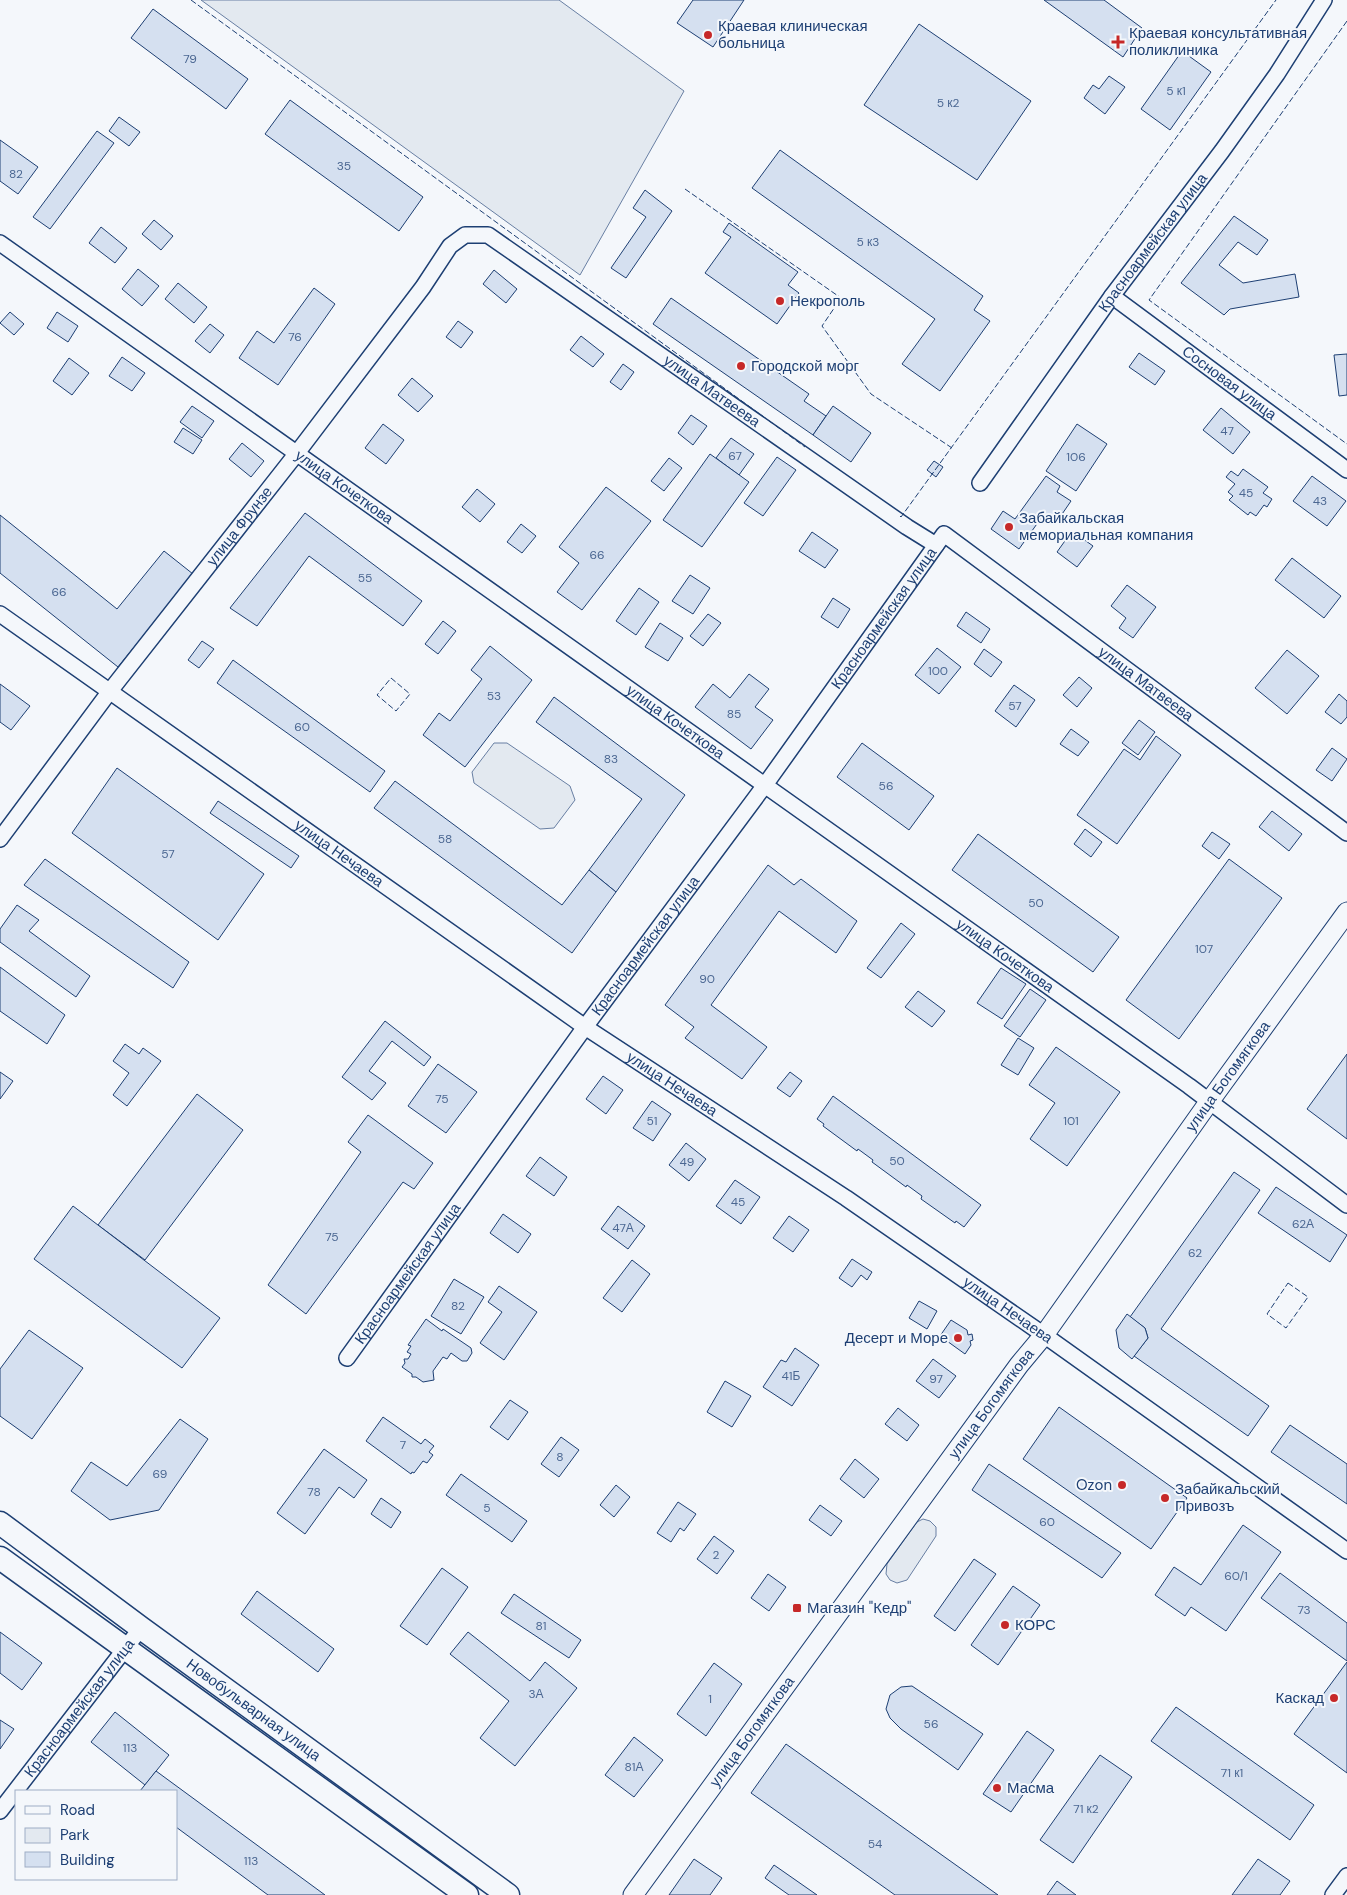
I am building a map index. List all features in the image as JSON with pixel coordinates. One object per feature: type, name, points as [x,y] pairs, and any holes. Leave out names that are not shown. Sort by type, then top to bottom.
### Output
[{"type":"main road","name":"Новобульварная улица","points":[[0,1523],[508,1895]]},
{"type":"main road","name":"Новобульварная улица","points":[[0,1558],[467,1895]]},
{"type":"street","name":"Красноармейская улица","points":[[980,484],[1112,296],[1272,81],[1324,0]]},
{"type":"street","name":"улица Фрунзе","points":[[0,839],[110,691],[297,453],[423,287],[450,246],[465,235],[488,235]]},
{"type":"street","name":"улица Матвеева","points":[[488,235],[907,527],[940,539],[1347,833]]},
{"type":"street","name":"улица Кочеткова","points":[[0,243],[1209,1102],[1347,1205]]},
{"type":"street","name":"Сосновая улица","points":[[1112,296],[1347,470]]},
{"type":"street","name":"Красноармейская улица","points":[[348,1358],[586,1027],[765,785],[940,539]]},
{"type":"street","name":"улица Нечаева","points":[[0,614],[586,1027],[846,1198],[1044,1335],[1347,1551]]},
{"type":"street","name":"улица Богомягкова","points":[[633,1895],[1019,1364],[1044,1335],[1209,1102],[1347,912]]},
{"type":"street","name":"Красноармейская улица","points":[[16,1790],[141,1628]]},
{"type":"street","name":"Красноармейская улица","points":[[0,1810],[15,1791]]},
{"type":"street","points":[[1333,1895],[1347,1876]]},
{"type":"green space","points":[[201,0],[559,0],[684,91],[580,275]]},
{"type":"green space","points":[[494,743],[507,743],[570,786],[575,800],[554,828],[540,829],[474,783],[472,772]]},
{"type":"green space","points":[[923,1519],[930,1521],[936,1527],[936,1536],[907,1580],[897,1583],[890,1580],[886,1574],[887,1564],[917,1522]]},
{"type":"building","name":"Краевая клиническая больница","points":[[693,0],[744,0],[713,47],[677,23]]},
{"type":"building","name":"Краевая консультативная поликлиника","points":[[1044,0],[1104,0],[1142,28],[1123,57]]},
{"type":"building","points":[[153,9],[248,79],[226,109],[131,38]]},
{"type":"building","points":[[919,24],[1031,101],[977,180],[864,105]]},
{"type":"building","points":[[1182,51],[1211,72],[1170,130],[1141,109]]},
{"type":"building","points":[[1109,76],[1125,87],[1105,114],[1084,98],[1093,85],[1099,89]]},
{"type":"building","points":[[290,100],[423,197],[399,231],[265,134]]},
{"type":"building","points":[[119,117],[140,132],[129,146],[109,131]]},
{"type":"building","points":[[97,131],[114,143],[50,229],[33,217]]},
{"type":"building","points":[[0,140],[38,167],[18,194],[0,181]]},
{"type":"building","points":[[780,150],[983,296],[974,310],[990,321],[940,391],[902,364],[935,319],[752,188]]},
{"type":"building","points":[[645,190],[672,211],[626,278],[611,268],[646,217],[633,208]]},
{"type":"building","points":[[1234,216],[1268,240],[1257,255],[1238,242],[1219,265],[1243,283],[1295,274],[1299,297],[1230,309],[1224,315],[1181,283]]},
{"type":"building","points":[[154,220],[173,236],[161,250],[142,234]]},
{"type":"building","points":[[729,223],[798,272],[788,285],[799,293],[777,324],[705,273],[731,237],[723,232]]},
{"type":"building","points":[[101,227],[127,248],[115,263],[89,243]]},
{"type":"building","points":[[138,269],[159,286],[142,306],[122,289]]},
{"type":"building","points":[[494,270],[517,289],[506,303],[483,284]]},
{"type":"building","points":[[178,283],[207,307],[194,323],[165,299]]},
{"type":"building","points":[[314,288],[335,304],[278,385],[239,358],[257,331],[274,343]]},
{"type":"building","name":"Городской морг","points":[[671,298],[809,394],[804,401],[826,416],[813,435],[653,324]]},
{"type":"building","points":[[10,312],[24,324],[14,335],[0,323]]},
{"type":"building","points":[[57,312],[78,326],[68,342],[47,328]]},
{"type":"building","points":[[458,321],[473,332],[461,348],[446,337]]},
{"type":"building","points":[[210,324],[224,335],[210,353],[195,341]]},
{"type":"building","points":[[581,336],[604,354],[593,367],[570,350]]},
{"type":"building","points":[[1139,353],[1165,371],[1155,385],[1129,367]]},
{"type":"building","points":[[1347,354],[1347,395],[1339,396],[1334,355]]},
{"type":"building","points":[[122,357],[145,373],[132,391],[109,376]]},
{"type":"building","points":[[69,358],[89,373],[72,395],[53,381]]},
{"type":"building","points":[[623,364],[634,372],[621,390],[610,382]]},
{"type":"building","points":[[412,378],[433,396],[418,412],[398,395]]},
{"type":"building","points":[[192,406],[214,421],[202,438],[180,422]]},
{"type":"building","points":[[833,406],[871,433],[851,462],[813,435]]},
{"type":"building","points":[[1221,408],[1250,432],[1233,454],[1203,430]]},
{"type":"building","points":[[691,415],[707,426],[693,445],[678,433]]},
{"type":"building","points":[[383,424],[404,440],[386,464],[365,448]]},
{"type":"building","points":[[1077,424],[1107,444],[1076,491],[1046,471]]},
{"type":"building","points":[[183,428],[202,440],[193,454],[174,442]]},
{"type":"building","points":[[731,438],[754,454],[739,475],[716,458]]},
{"type":"building","points":[[242,443],[264,461],[251,477],[229,459]]},
{"type":"building","points":[[710,454],[749,482],[702,547],[663,520]]},
{"type":"building","points":[[777,457],[796,470],[763,516],[744,503]]},
{"type":"building","points":[[669,458],[682,468],[664,491],[651,481]]},
{"type":"building","points":[[934,461],[943,467],[936,477],[927,470]]},
{"type":"building","points":[[1243,469],[1268,487],[1263,493],[1272,499],[1267,507],[1264,505],[1256,516],[1250,512],[1248,515],[1229,500],[1233,496],[1228,492],[1235,484],[1226,477],[1231,471],[1238,476]]},
{"type":"building","points":[[1046,476],[1060,486],[1057,492],[1071,501],[1056,523],[1044,514],[1019,549],[991,529],[1003,511],[1015,519]]},
{"type":"building","points":[[1312,476],[1346,501],[1327,526],[1293,501]]},
{"type":"building","points":[[606,487],[651,521],[582,610],[557,592],[579,563],[559,547]]},
{"type":"building","points":[[477,489],[495,504],[480,522],[462,507]]},
{"type":"building","points":[[305,513],[422,601],[403,626],[309,556],[257,626],[230,608]]},
{"type":"building","points":[[0,515],[117,609],[164,551],[193,574],[118,667],[0,573]]},
{"type":"building","points":[[521,524],[536,536],[522,553],[507,542]]},
{"type":"building","points":[[1072,531],[1093,546],[1077,567],[1057,552]]},
{"type":"building","points":[[812,532],[838,550],[825,568],[799,551]]},
{"type":"building","points":[[1292,558],[1341,596],[1324,618],[1275,580]]},
{"type":"building","points":[[690,575],[710,588],[693,614],[672,601]]},
{"type":"building","points":[[1127,585],[1156,607],[1133,638],[1119,628],[1126,618],[1111,606]]},
{"type":"building","points":[[639,588],[659,602],[636,635],[616,621]]},
{"type":"building","points":[[833,598],[850,609],[838,628],[821,617]]},
{"type":"building","points":[[966,612],[990,629],[981,643],[957,626]]},
{"type":"building","points":[[708,614],[721,623],[703,646],[690,636]]},
{"type":"building","points":[[443,621],[456,631],[438,654],[425,644]]},
{"type":"building","points":[[660,623],[683,638],[668,661],[645,647]]},
{"type":"building","points":[[202,641],[214,649],[199,668],[188,660]]},
{"type":"building","points":[[490,646],[532,680],[465,767],[423,735],[439,713],[450,721],[482,679],[471,670]]},
{"type":"building","points":[[937,648],[961,667],[939,694],[915,675]]},
{"type":"building","points":[[984,649],[1002,662],[991,677],[974,664]]},
{"type":"building","points":[[1287,650],[1319,676],[1287,714],[1255,688]]},
{"type":"building","points":[[233,660],[385,771],[370,792],[217,683]]},
{"type":"building","points":[[749,674],[769,689],[755,707],[773,720],[751,749],[695,707],[713,684],[730,698]]},
{"type":"building","points":[[1079,677],[1092,688],[1077,707],[1063,695]]},
{"type":"building","points":[[0,684],[30,706],[11,730],[0,722]]},
{"type":"building","points":[[1014,685],[1035,700],[1016,727],[995,711]]},
{"type":"building","points":[[1339,694],[1347,701],[1347,717],[1341,724],[1325,712]]},
{"type":"building","points":[[554,697],[685,795],[616,892],[589,870],[642,799],[536,722]]},
{"type":"building","points":[[1139,720],[1155,732],[1138,755],[1122,743]]},
{"type":"building","points":[[1071,729],[1089,742],[1078,756],[1060,744]]},
{"type":"building","points":[[1156,736],[1181,755],[1117,844],[1077,815],[1124,749],[1140,760]]},
{"type":"building","points":[[862,743],[934,796],[909,830],[837,777]]},
{"type":"building","points":[[1332,748],[1347,759],[1332,781],[1316,770]]},
{"type":"building","points":[[117,768],[264,874],[218,940],[72,833]]},
{"type":"building","points":[[395,781],[562,905],[589,870],[616,892],[572,953],[374,808]]},
{"type":"building","points":[[218,801],[299,856],[291,868],[210,813]]},
{"type":"building","points":[[1272,811],[1302,834],[1289,851],[1259,827]]},
{"type":"building","points":[[1085,829],[1102,842],[1091,857],[1074,844]]},
{"type":"building","points":[[1212,832],[1230,844],[1219,859],[1202,846]]},
{"type":"building","points":[[978,834],[1119,937],[1093,972],[952,870]]},
{"type":"building","points":[[45,859],[189,962],[173,988],[24,885]]},
{"type":"building","points":[[1229,859],[1282,898],[1179,1039],[1126,1000]]},
{"type":"building","points":[[768,865],[794,885],[801,879],[857,921],[836,953],[779,911],[711,1005],[767,1047],[742,1079],[685,1038],[694,1027],[665,1005]]},
{"type":"building","points":[[17,905],[39,920],[29,931],[90,976],[76,997],[0,942],[0,929]]},
{"type":"building","points":[[901,923],[915,934],[881,978],[867,968]]},
{"type":"building","points":[[0,967],[65,1015],[47,1044],[0,1011]]},
{"type":"building","points":[[1001,968],[1026,984],[1002,1019],[977,1003]]},
{"type":"building","points":[[1030,989],[1046,1000],[1020,1037],[1004,1026]]},
{"type":"building","points":[[918,991],[945,1011],[932,1027],[905,1007]]},
{"type":"building","points":[[385,1021],[431,1057],[424,1066],[392,1041],[369,1071],[386,1083],[372,1100],[342,1077]]},
{"type":"building","points":[[1018,1038],[1034,1048],[1018,1075],[1001,1065]]},
{"type":"building","points":[[125,1044],[139,1054],[143,1048],[161,1061],[127,1106],[113,1095],[129,1073],[113,1061]]},
{"type":"building","points":[[1056,1047],[1120,1092],[1067,1166],[1030,1139],[1055,1103],[1029,1085]]},
{"type":"building","points":[[1347,1054],[1347,1139],[1307,1109]]},
{"type":"building","points":[[438,1064],[477,1092],[446,1133],[408,1106]]},
{"type":"building","points":[[0,1072],[13,1081],[0,1099]]},
{"type":"building","points":[[790,1072],[802,1081],[790,1097],[777,1088]]},
{"type":"building","points":[[603,1076],[623,1090],[606,1114],[586,1099]]},
{"type":"building","points":[[197,1094],[243,1130],[145,1260],[98,1225]]},
{"type":"building","points":[[833,1096],[981,1205],[964,1227],[956,1221],[955,1223],[921,1199],[922,1196],[907,1185],[906,1187],[872,1162],[873,1160],[858,1149],[857,1151],[823,1126],[824,1124],[817,1119]]},
{"type":"building","points":[[652,1101],[671,1114],[653,1141],[633,1128]]},
{"type":"building","points":[[368,1115],[433,1163],[414,1189],[403,1182],[306,1314],[268,1285],[361,1152],[348,1142]]},
{"type":"building","points":[[686,1143],[706,1159],[689,1181],[669,1165]]},
{"type":"building","points":[[540,1157],[567,1177],[554,1196],[526,1176]]},
{"type":"building","points":[[1234,1172],[1260,1190],[1161,1329],[1269,1406],[1248,1436],[1134,1356],[1148,1338],[1145,1328],[1130,1317]]},
{"type":"building","points":[[735,1180],[760,1197],[741,1224],[716,1206]]},
{"type":"building","points":[[1276,1187],[1347,1235],[1330,1262],[1258,1213]]},
{"type":"building","points":[[73,1206],[220,1318],[182,1368],[34,1259]]},
{"type":"building","points":[[618,1206],[645,1226],[628,1249],[601,1229]]},
{"type":"building","points":[[503,1214],[531,1234],[518,1253],[490,1233]]},
{"type":"building","points":[[789,1216],[809,1230],[793,1252],[773,1238]]},
{"type":"building","points":[[852,1259],[872,1272],[867,1280],[861,1275],[852,1287],[839,1278]]},
{"type":"building","points":[[632,1260],[650,1274],[622,1312],[603,1298]]},
{"type":"building","points":[[454,1279],[484,1297],[461,1334],[431,1316]]},
{"type":"building","points":[[499,1286],[537,1312],[504,1360],[480,1343],[502,1312],[488,1302]]},
{"type":"building","points":[[919,1301],[937,1311],[927,1329],[909,1318]]},
{"type":"building","points":[[1127,1314],[1145,1328],[1148,1338],[1132,1359],[1119,1348],[1116,1330]]},
{"type":"building","points":[[426,1319],[471,1348],[472,1353],[467,1361],[462,1361],[451,1353],[447,1359],[443,1357],[433,1371],[434,1380],[423,1382],[416,1377],[412,1377],[412,1374],[402,1367],[405,1363],[404,1359],[408,1359],[411,1354],[407,1352],[411,1346],[408,1345]]},
{"type":"building","name":"Десерт и Море","points":[[951,1320],[967,1330],[968,1335],[972,1334],[973,1340],[970,1341],[971,1345],[965,1354],[940,1336]]},
{"type":"building","points":[[29,1330],[83,1368],[32,1439],[0,1416],[0,1369]]},
{"type":"building","points":[[795,1348],[819,1365],[792,1406],[763,1387],[781,1360],[786,1362]]},
{"type":"building","points":[[933,1359],[956,1376],[939,1398],[916,1381]]},
{"type":"building","points":[[725,1381],[751,1396],[732,1427],[707,1412]]},
{"type":"building","points":[[510,1400],[528,1412],[508,1440],[490,1427]]},
{"type":"building","points":[[1059,1407],[1187,1498],[1151,1549],[1023,1459]]},
{"type":"building","points":[[898,1408],[919,1425],[907,1441],[885,1424]]},
{"type":"building","points":[[383,1417],[421,1444],[425,1439],[434,1446],[429,1452],[433,1455],[427,1463],[423,1461],[414,1473],[412,1472],[411,1474],[366,1441]]},
{"type":"building","points":[[180,1419],[208,1439],[159,1510],[110,1520],[71,1491],[91,1462],[127,1486]]},
{"type":"building","points":[[1290,1425],[1347,1464],[1347,1504],[1271,1452]]},
{"type":"building","points":[[561,1437],[579,1450],[559,1477],[541,1464]]},
{"type":"building","points":[[324,1449],[367,1480],[354,1498],[339,1487],[305,1534],[277,1513]]},
{"type":"building","points":[[855,1459],[879,1479],[864,1498],[840,1479]]},
{"type":"building","points":[[989,1464],[1121,1553],[1102,1578],[972,1490]]},
{"type":"building","points":[[461,1474],[527,1521],[512,1542],[446,1495]]},
{"type":"building","points":[[616,1485],[630,1497],[614,1517],[600,1505]]},
{"type":"building","points":[[381,1498],[401,1512],[391,1528],[371,1514]]},
{"type":"building","points":[[678,1502],[696,1514],[684,1531],[680,1528],[671,1542],[657,1533]]},
{"type":"building","points":[[820,1505],[842,1521],[831,1536],[809,1520]]},
{"type":"building","points":[[1243,1525],[1281,1552],[1226,1631],[1191,1607],[1185,1616],[1155,1595],[1174,1567],[1201,1585]]},
{"type":"building","points":[[714,1536],[734,1551],[717,1574],[697,1559]]},
{"type":"building","points":[[974,1559],[996,1574],[955,1631],[934,1616]]},
{"type":"building","points":[[442,1568],[468,1587],[427,1645],[400,1626]]},
{"type":"building","points":[[1280,1573],[1347,1623],[1347,1661],[1261,1598]]},
{"type":"building","points":[[768,1574],[786,1587],[769,1611],[751,1598]]},
{"type":"building","points":[[1013,1586],[1040,1605],[998,1665],[971,1645]]},
{"type":"building","points":[[257,1591],[334,1649],[318,1672],[241,1614]]},
{"type":"building","points":[[514,1594],[581,1640],[569,1658],[501,1613]]},
{"type":"building","points":[[0,1632],[42,1663],[22,1690],[0,1673]]},
{"type":"building","points":[[468,1632],[530,1681],[545,1662],[577,1688],[515,1766],[480,1738],[509,1701],[450,1654]]},
{"type":"building","name":"Каскад","points":[[1347,1662],[1347,1773],[1294,1734]]},
{"type":"building","points":[[714,1663],[742,1684],[706,1736],[677,1714]]},
{"type":"building","points":[[912,1686],[983,1734],[958,1770],[901,1729],[890,1718],[886,1709],[890,1695],[901,1687]]},
{"type":"building","points":[[1176,1707],[1314,1805],[1290,1840],[1151,1741]]},
{"type":"building","points":[[115,1712],[169,1755],[145,1785],[91,1742]]},
{"type":"building","points":[[0,1720],[14,1729],[0,1749]]},
{"type":"building","points":[[1027,1731],[1054,1750],[1011,1812],[983,1794]]},
{"type":"building","points":[[634,1737],[663,1760],[634,1797],[605,1775]]},
{"type":"building","points":[[786,1744],[998,1895],[895,1895],[751,1793]]},
{"type":"building","points":[[1100,1755],[1132,1777],[1073,1863],[1040,1840]]},
{"type":"building","points":[[156,1771],[325,1895],[268,1895],[178,1828],[178,1790],[141,1790]]},
{"type":"building","points":[[694,1859],[722,1878],[710,1895],[669,1895]]},
{"type":"building","points":[[1258,1859],[1290,1881],[1280,1895],[1232,1895]]},
{"type":"building","points":[[774,1865],[817,1895],[789,1895],[765,1878]]},
{"type":"building","points":[[1057,1881],[1076,1895],[1047,1895]]},
{"type":"fence","points":[[191,0],[805,447]]},
{"type":"fence","points":[[900,516],[1276,0]]},
{"type":"fence","points":[[1347,21],[1149,300],[1347,444]]},
{"type":"fence","points":[[685,189],[841,298],[822,326],[871,394],[952,448]]},
{"type":"fence","points":[[391,678],[410,694],[396,711],[377,695],[391,678]]},
{"type":"fence","points":[[1288,1283],[1308,1297],[1286,1328],[1267,1314],[1288,1283]]},
{"type":"place","name":"Краевая клиническая больница","points":[[708,35]]},
{"type":"place","name":"Краевая консультативная поликлиника","points":[[1118,42]]},
{"type":"place","name":"Некрополь","points":[[780,301]]},
{"type":"place","name":"Городской морг","points":[[741,366]]},
{"type":"place","name":"Забайкальская мемориальная компания","points":[[1009,527]]},
{"type":"place","name":"Десерт и Море","points":[[958,1338]]},
{"type":"place","name":"Ozon","points":[[1122,1485]]},
{"type":"place","name":"Забайкальский Привозъ","points":[[1165,1498]]},
{"type":"place","name":"Магазин \"Кедр\"","points":[[797,1608]]},
{"type":"place","name":"КОРС","points":[[1005,1625]]},
{"type":"place","name":"Каскад","points":[[1334,1698]]},
{"type":"place","name":"Масма","points":[[997,1788]]}]
